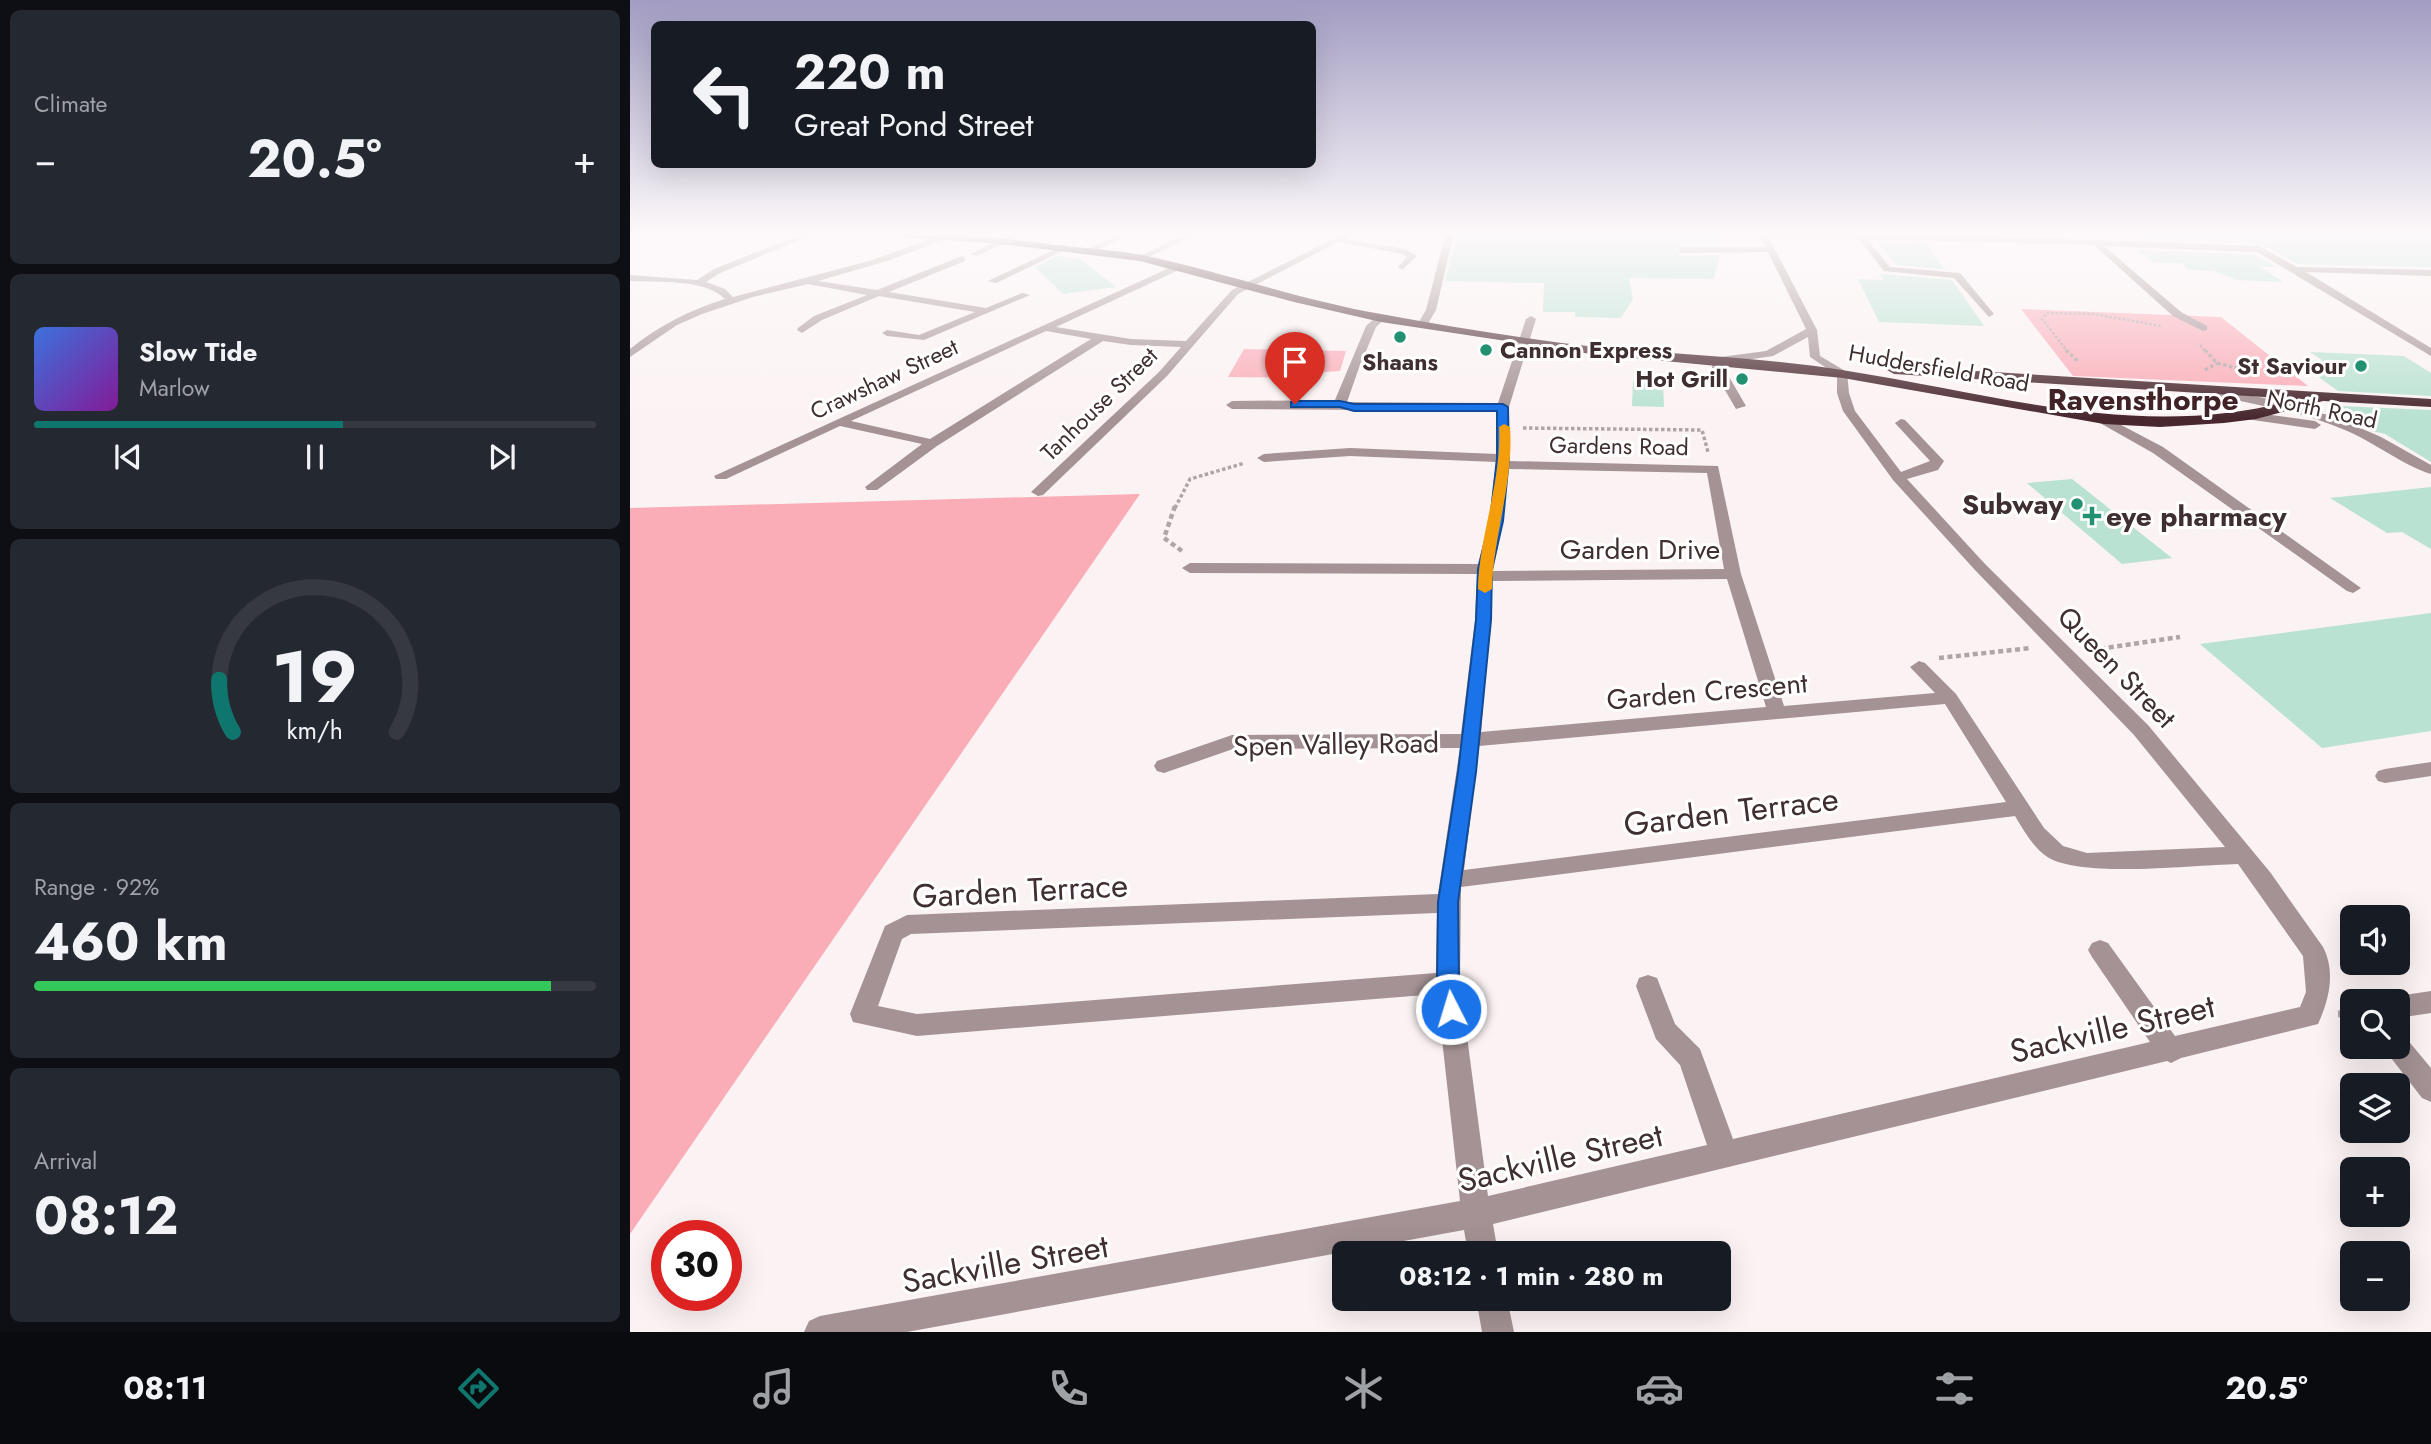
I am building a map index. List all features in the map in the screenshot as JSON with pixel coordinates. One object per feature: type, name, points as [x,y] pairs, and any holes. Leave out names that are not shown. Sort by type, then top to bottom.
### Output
[{"type":"highway","name":"Huddersfield Road","points":[[1278,294],[1381,318],[1524,341],[1714,361],[2431,403]]},
{"type":"highway","name":"Huddersfield Road","points":[[1836,370],[2104,419],[2160,423],[2250,415],[2324,396]]},
{"type":"highway","points":[[1977,376],[1973,382],[1975,389],[1989,398]]},
{"type":"highway","points":[[2046,381],[2038,390],[2040,398],[2053,410]]},
{"type":"highway","points":[[2124,385],[2161,395],[2177,404],[2186,414],[2182,423]]},
{"type":"street","points":[[725,294],[731,300]]},
{"type":"street","points":[[630,354],[643,341],[668,326],[731,300],[753,294]]},
{"type":"street","points":[[802,330],[818,317],[875,294]]},
{"type":"street","points":[[876,294],[988,311]]},
{"type":"street","name":"Crawshaw Street","points":[[721,477],[1118,294]]},
{"type":"street","name":"Tanhouse Street","points":[[1038,492],[1163,374],[1234,294]]},
{"type":"street","points":[[1422,324],[1431,310],[1435,294]]},
{"type":"street","points":[[1794,294],[1812,330],[1815,357],[1836,370]]},
{"type":"street","points":[[1973,294],[1989,314]]},
{"type":"street","points":[[2154,294],[2177,314],[2203,328]]},
{"type":"street","points":[[2335,294],[2431,354]]},
{"type":"street","points":[[887,333],[920,338],[1025,295]]},
{"type":"street","points":[[1340,404],[1371,326],[1381,318]]},
{"type":"street","name":"Spen Valley Road","points":[[1481,1241],[1448,983],[1450,891],[1467,772],[1486,573],[1496,521],[1504,430],[1503,407],[1531,319]]},
{"type":"street","points":[[1044,328],[1131,342],[1189,344]]},
{"type":"street","points":[[1740,406],[1714,361],[1769,354],[1812,330]]},
{"type":"street","points":[[872,487],[932,443],[1101,337]]},
{"type":"street","points":[[1357,359],[1427,362]]},
{"type":"street","name":"Queen Street","points":[[1836,370],[1849,411],[1898,477],[1980,567],[2141,730],[2244,855],[2315,954],[2318,992],[2309,1016]]},
{"type":"street","name":"North Road","points":[[2187,388],[2286,406],[2333,420],[2431,470]]},
{"type":"street","points":[[1232,405],[1503,407]]},
{"type":"street","name":"North Road","points":[[2250,415],[2344,431],[2386,445]]},
{"type":"street","points":[[2104,419],[2158,450],[2353,588]]},
{"type":"street","points":[[839,422],[932,443]]},
{"type":"street","points":[[1898,477],[1933,467],[1937,461],[1901,423]]},
{"type":"street","points":[[2158,450],[2160,423]]},
{"type":"street","points":[[1264,458],[1350,452],[1502,462]]},
{"type":"street","points":[[2412,459],[2431,459]]},
{"type":"street","name":"Gardens Road","points":[[1502,462],[1713,469],[1733,574]]},
{"type":"street","points":[[1198,568],[1486,573]]},
{"type":"street","name":"Garden Drive","points":[[1486,573],[1733,574],[1777,713]]},
{"type":"street","points":[[1919,667],[1950,698],[2037,834],[2056,852],[2087,862],[2244,855]]},
{"type":"street","name":"Garden Crescent","points":[[1469,741],[1498,736],[1950,698]]},
{"type":"street","name":"Spen Valley Road","points":[[1164,766],[1231,742],[1469,741]]},
{"type":"street","points":[[2385,776],[2431,769]]},
{"type":"street","name":"Garden Terrace","points":[[1448,983],[917,1025],[862,1014],[893,933],[907,925],[1450,891],[2020,808]]},
{"type":"street","points":[[2100,950],[2171,1051]]},
{"type":"street","points":[[1648,986],[1665,1031],[1691,1058],[1725,1155]]},
{"type":"street","points":[[2410,1005],[2431,1002]]},
{"type":"street","name":"Sackville Street","points":[[820,1332],[1476,1213],[2171,1051],[2309,1016]]},
{"type":"street","points":[[2407,1059],[2431,1089]]},
{"type":"street","points":[[1494,1311],[1498,1332]]},
{"type":"path","points":[[2082,364],[2069,353],[2042,320],[2047,313],[2115,317],[2166,327]]},
{"type":"path","points":[[2195,341],[2217,363],[2200,371]]},
{"type":"path","points":[[1504,430],[1545,426],[1702,430],[1713,469]]},
{"type":"path","points":[[1198,568],[1164,538],[1177,500],[1190,479],[1264,458]]},
{"type":"path","points":[[1919,667],[1934,659],[2058,645],[2088,651],[2180,637]]},
{"type":"shaded area","points":[[2021,309],[2221,317],[2308,386],[2073,376]]},
{"type":"shaded area","points":[[1244,349],[1346,351],[1340,371],[1325,372],[1316,378],[1228,377]]},
{"type":"shaded area","points":[[1140,494],[630,1234],[630,508]]},
{"type":"building","points":[[1544,294],[1632,294],[1633,299],[1621,318],[1575,317],[1575,312],[1543,312]]},
{"type":"building","points":[[1865,294],[1962,294],[1984,326],[1879,322]]},
{"type":"building","points":[[2310,352],[2404,356],[2431,373],[2431,396],[2338,391],[2295,360],[2322,360]]},
{"type":"building","points":[[1633,381],[1663,382],[1664,407],[1632,406]]},
{"type":"building","points":[[2340,406],[2431,410],[2431,462],[2385,434],[2373,431]]},
{"type":"building","points":[[2072,479],[2172,558],[2122,564],[2027,483]]},
{"type":"building","points":[[2431,487],[2431,549],[2402,532],[2387,533],[2330,498]]},
{"type":"building","points":[[2431,613],[2431,731],[2322,748],[2200,644]]},
{"type":"slow traffic","points":[[1485,589],[1485,569],[1496,521],[1505,442],[1504,427]]},
{"type":"place","name":"Shaans","points":[[1400,337]]},
{"type":"place","name":"Cannon Express","points":[[1486,350]]},
{"type":"place","name":"St Saviour","points":[[2361,366]]},
{"type":"place","name":"Hot Grill","points":[[1742,379]]},
{"type":"place","name":"Subway","points":[[2077,504]]},
{"type":"place","name":"eye pharmacy","points":[[2092,516]]},
{"type":"district","name":"Ravensthorpe","points":[[2143,400]]},
{"type":"route","points":[[1295,404],[1340,404],[1354,407],[1503,407],[1505,442],[1496,521],[1485,569],[1483,620],[1467,772],[1448,902],[1448,983],[1451,1009]]}]
